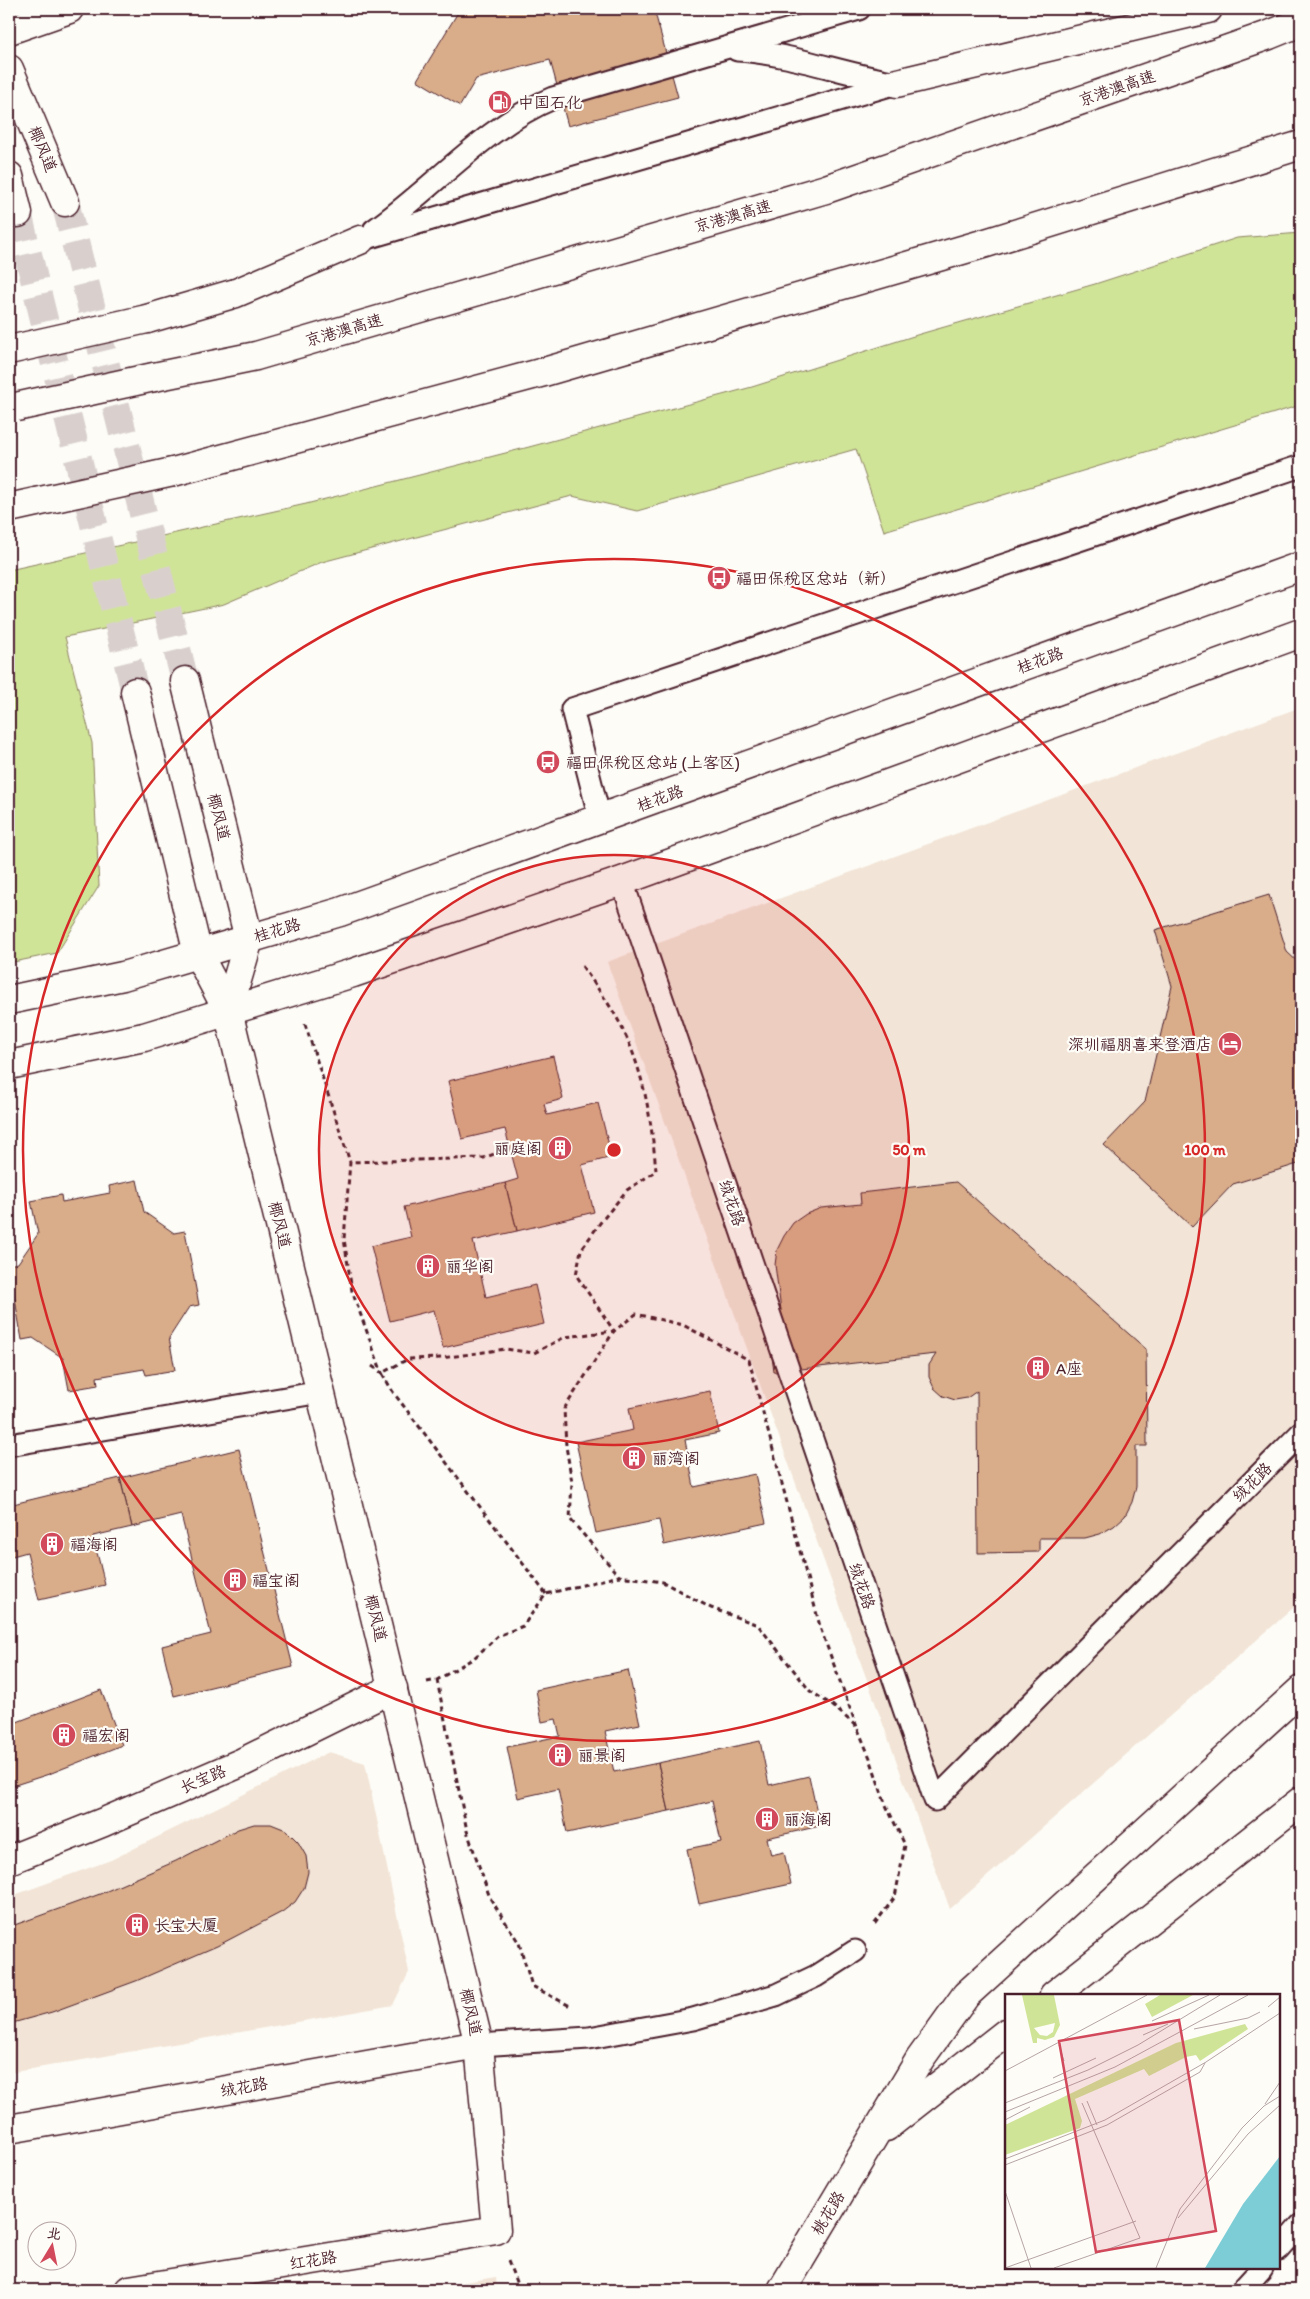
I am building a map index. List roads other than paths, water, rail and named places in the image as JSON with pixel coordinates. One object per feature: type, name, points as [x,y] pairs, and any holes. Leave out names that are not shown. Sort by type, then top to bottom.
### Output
[{"type":"main road","points":[[9,30],[69,9]]},
{"type":"main road","points":[[897,83],[1208,9]]},
{"type":"main road","name":"京港澳高速","points":[[12,408],[256,356],[826,189],[1260,39],[1301,22]]},
{"type":"main road","name":"椰风道","points":[[9,69],[65,202]]},
{"type":"main road","points":[[9,508],[174,472],[544,372],[986,243],[1301,145]]},
{"type":"main road","points":[[9,176],[18,213]]},
{"type":"main road","points":[[9,350],[147,319],[236,293],[360,240]]},
{"type":"main road","name":"桂花路","points":[[9,1000],[124,976],[340,912],[1301,566]]},
{"type":"main road","points":[[9,1065],[144,1037],[354,973],[622,881],[1301,633]]},
{"type":"main road","name":"椰风道","points":[[185,681],[249,939],[228,1011]]},
{"type":"main road","name":"椰风道","points":[[135,692],[198,954],[228,1011],[479,2045],[496,2230]]},
{"type":"main road","name":"长宝路","points":[[9,1860],[104,1822],[243,1762],[393,1688]]},
{"type":"main road","name":"桃花路","points":[[782,2290],[920,2058],[966,1995],[1301,1690]]},
{"type":"main road","points":[[1055,1994],[1301,1802]]},
{"type":"main road","points":[[875,2136],[1005,2034]]},
{"type":"main road","name":"绒花路","points":[[9,2129],[479,2045]]},
{"type":"main road","name":"红花路","points":[[129,2290],[496,2230]]},
{"type":"lane","points":[[360,240],[393,217],[511,119],[536,105],[553,98],[859,9]]},
{"type":"lane","points":[[720,49],[764,51],[854,76],[897,83]]},
{"type":"lane","points":[[360,240],[897,83]]},
{"type":"lane","points":[[600,819],[572,709],[1301,466]]},
{"type":"lane","name":"绒花路","points":[[622,881],[935,1800],[1301,1433]]},
{"type":"lane","points":[[9,1445],[321,1392]]},
{"type":"lane","points":[[479,2045],[589,2038],[693,2019],[776,1995],[816,1976],[855,1951]]},
{"type":"lane","points":[[1280,2249],[1301,2225]]},
{"type":"lane","points":[[1242,2290],[1261,2269]]},
{"type":"tunnel","points":[[65,202],[185,681]]},
{"type":"tunnel","points":[[18,213],[135,692]]},
{"type":"place","name":"中国石化","points":[[500,102]]},
{"type":"place","name":"福田保税区总站（新）","points":[[719,578]]},
{"type":"place","name":"福田保税区总站 (上客区)","points":[[548,762]]},
{"type":"place","name":"深圳福朋喜来登酒店","points":[[1230,1044]]},
{"type":"place","name":"丽庭阁","points":[[560,1148]]},
{"type":"place","name":"丽华阁","points":[[428,1266]]},
{"type":"place","name":"A座","points":[[1038,1368]]},
{"type":"place","name":"丽湾阁","points":[[634,1458]]},
{"type":"place","name":"福海阁","points":[[52,1544]]},
{"type":"place","name":"福宝阁","points":[[235,1580]]},
{"type":"place","name":"福宏阁","points":[[64,1735]]},
{"type":"place","name":"丽景阁","points":[[560,1755]]},
{"type":"place","name":"丽海阁","points":[[767,1819]]},
{"type":"place","name":"长宝大厦","points":[[137,1925]]}]
